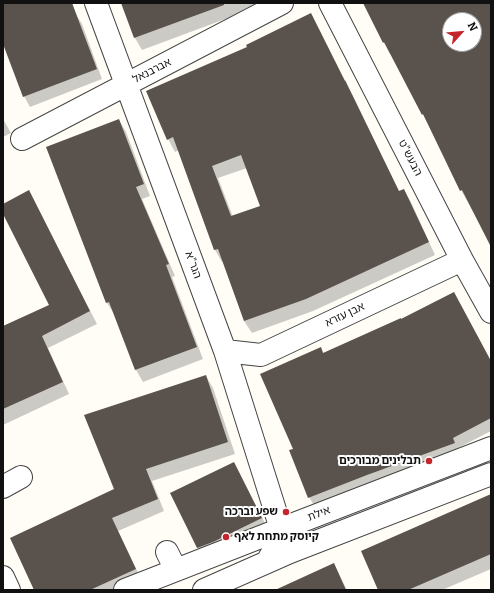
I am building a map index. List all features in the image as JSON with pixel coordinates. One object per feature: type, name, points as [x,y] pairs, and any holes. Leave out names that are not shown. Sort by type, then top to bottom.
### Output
[{"type":"street","name":"הגר\"א","points":[[96,3],[225,351],[282,529]]},
{"type":"street","name":"אברבנאל","points":[[22,139],[282,3]]},
{"type":"street","name":"הבעש\"ט","points":[[330,3],[462,260],[491,312]]},
{"type":"street","name":"אבן עזרא","points":[[225,351],[261,355],[462,260]]},
{"type":"street","name":"אילת","points":[[125,590],[171,561],[282,529],[487,452]]},
{"type":"street","points":[[204,590],[290,552],[491,474]]},
{"type":"street","points":[[267,562],[277,544],[282,529]]},
{"type":"street","points":[[3,577],[9,590]]},
{"type":"building","points":[[3,3],[72,3],[97,69],[23,97],[3,44]]},
{"type":"building","points":[[121,3],[224,3],[224,5],[134,38]]},
{"type":"building","points":[[363,3],[491,3],[491,247],[462,190],[460,191],[423,114],[422,115],[384,42],[383,43]]},
{"type":"building","points":[[311,13],[399,191],[404,189],[429,242],[306,299],[244,321],[218,249],[214,250],[173,137],[167,140],[146,91],[247,47],[246,45]],"holes":[[[241,155],[260,206],[231,216],[212,166]]]},
{"type":"building","points":[[119,119],[144,184],[136,187],[169,264],[166,265],[197,347],[135,370],[109,302],[106,303],[46,147]]},
{"type":"building","points":[[29,190],[90,311],[42,336],[63,382],[3,409],[3,326],[49,305],[3,214],[3,204]]},
{"type":"building","points":[[454,292],[491,361],[491,418],[453,438],[455,443],[308,498],[289,450],[293,449],[260,374],[321,347],[323,353],[401,319]]},
{"type":"building","points":[[206,375],[228,442],[146,469],[158,499],[112,518],[136,569],[90,590],[34,590],[10,538],[114,489],[84,415]]},
{"type":"building","points":[[234,462],[262,518],[213,542],[197,548],[170,493]]},
{"type":"building","points":[[491,494],[491,554],[408,590],[378,590],[361,551]]},
{"type":"building","points":[[334,563],[346,590],[275,590]]},
{"type":"place","name":"תבלינים מבורכים","points":[[429,461]]},
{"type":"place","name":"שפע וברכה","points":[[286,512]]},
{"type":"place","name":"קיוסק מתחת לאף","points":[[226,537]]}]
